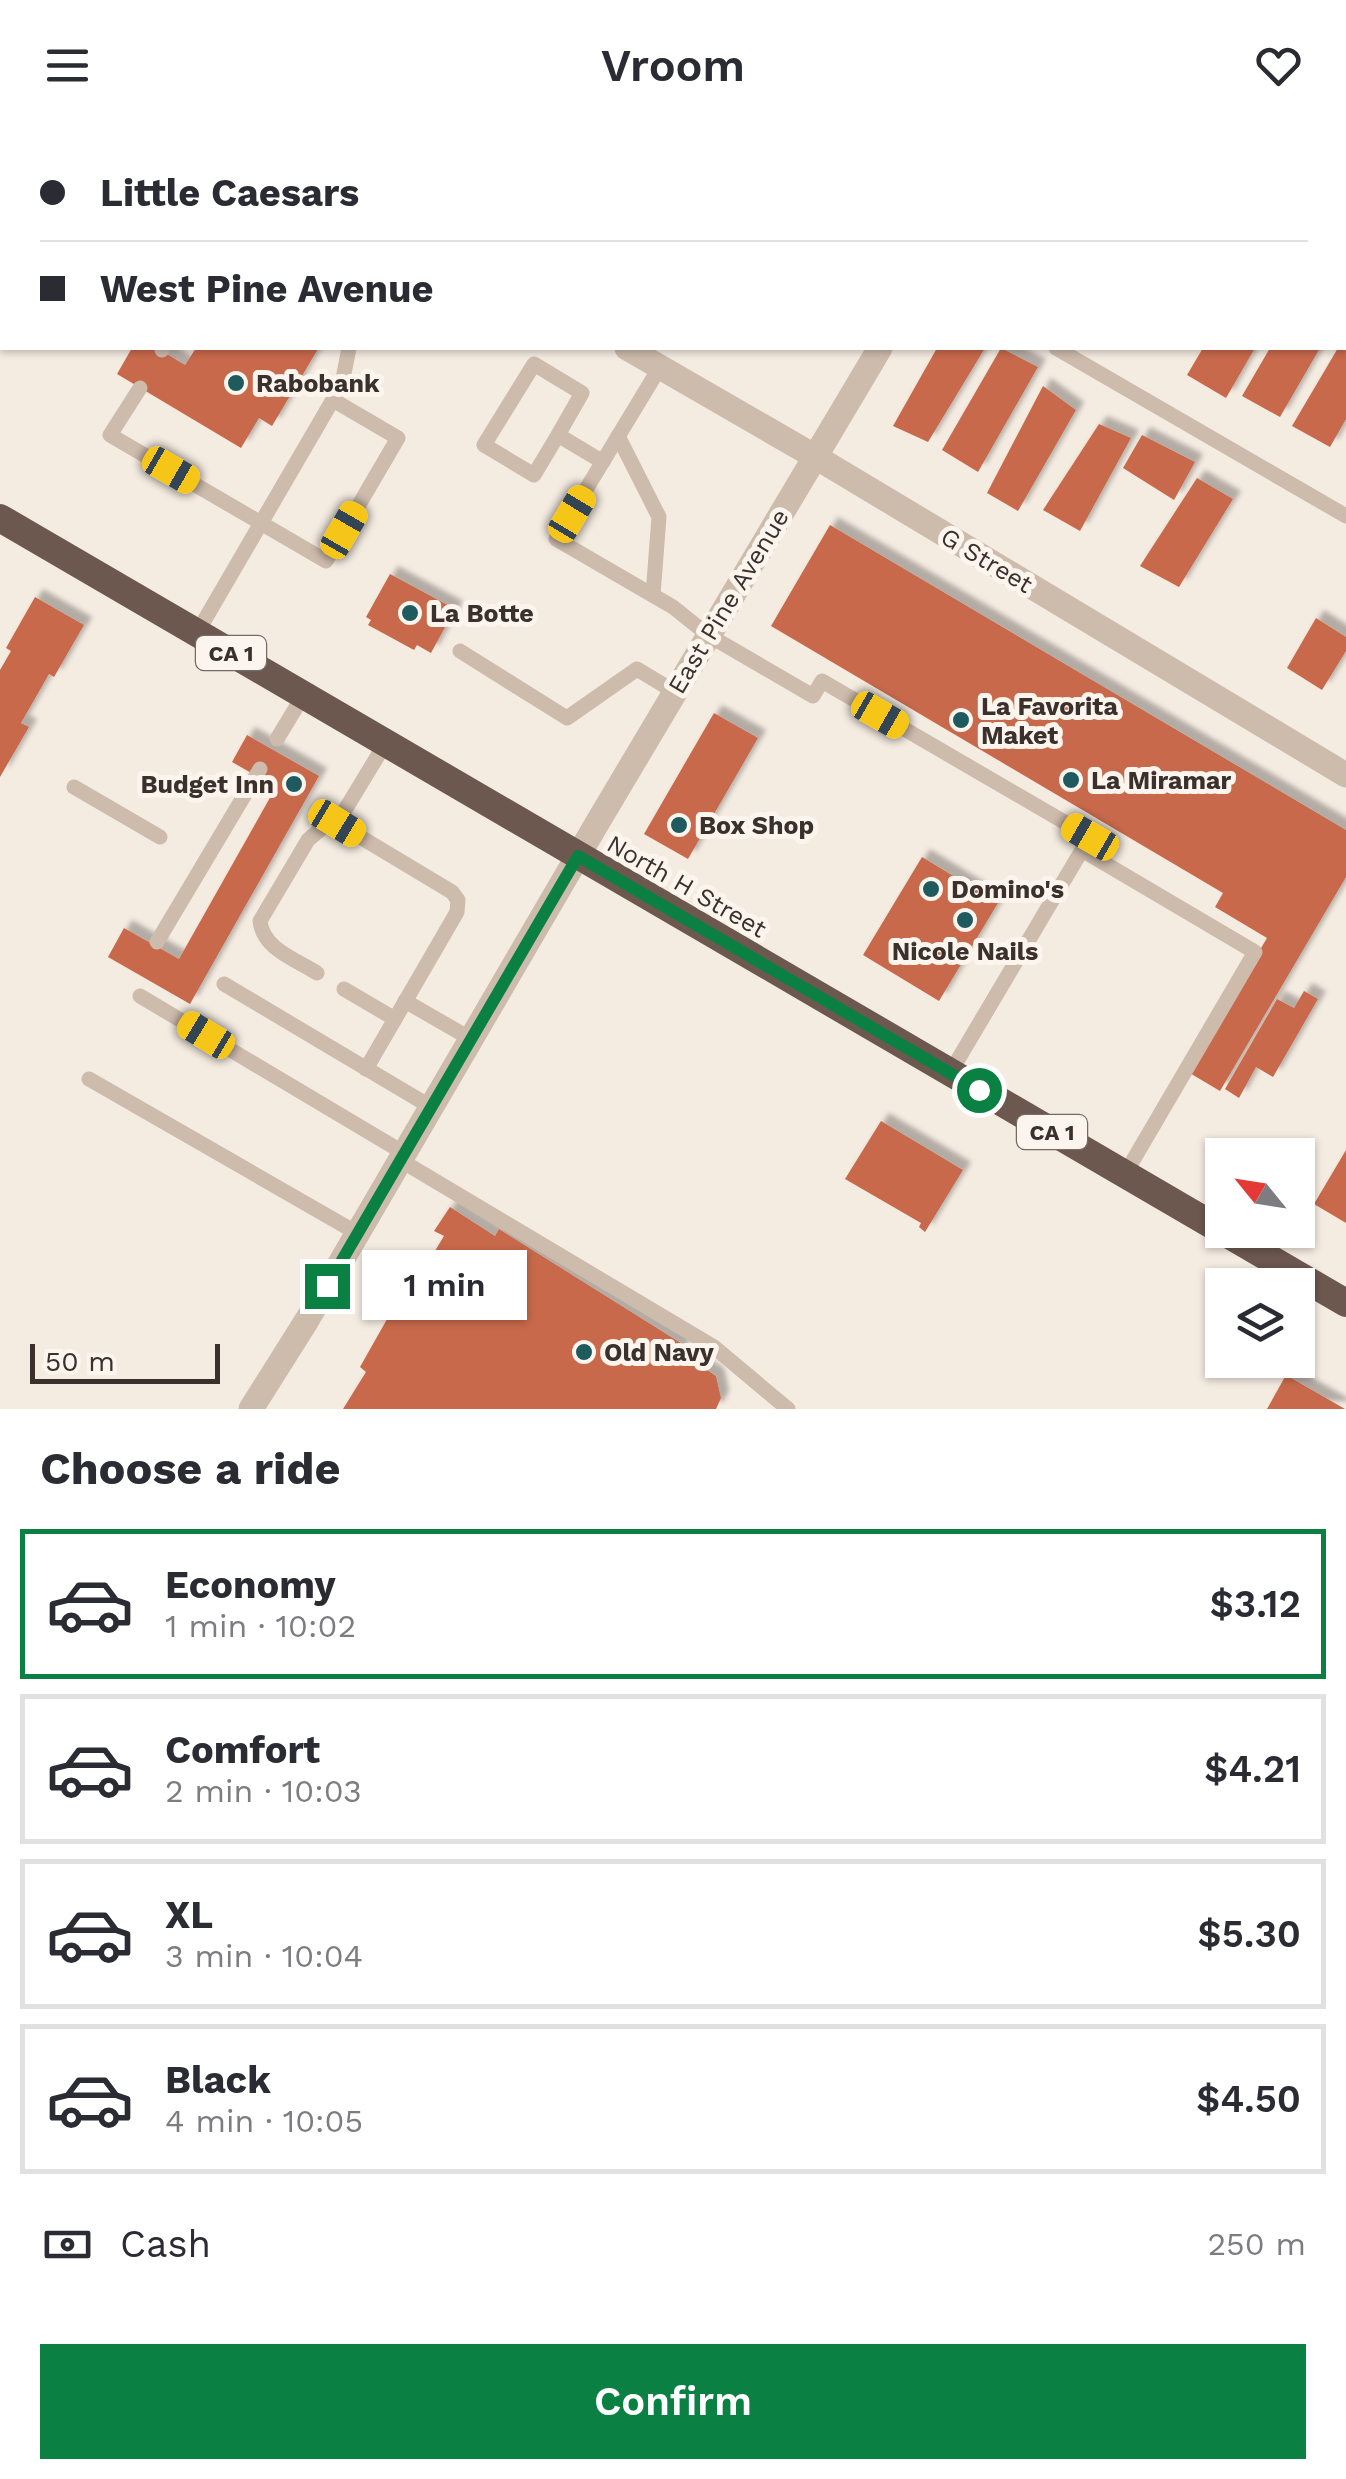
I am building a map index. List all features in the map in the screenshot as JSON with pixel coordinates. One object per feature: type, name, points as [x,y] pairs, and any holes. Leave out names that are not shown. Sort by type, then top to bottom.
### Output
[{"type":"highway","name":"North H Street","points":[[0,518],[1346,1303]]},
{"type":"street","name":"G Street","points":[[635,350],[1346,775]]},
{"type":"street","name":"East Pine Avenue","points":[[251,1409],[879,350]]},
{"type":"lane","points":[[197,633],[342,384],[349,350]]},
{"type":"lane","points":[[1059,350],[1346,516]]},
{"type":"lane","points":[[534,364],[582,394],[558,435],[534,475],[484,445],[534,364]]},
{"type":"lane","points":[[660,367],[556,539],[813,696],[822,681],[1090,837],[950,1073]]},
{"type":"lane","points":[[140,388],[110,435],[326,561],[398,438],[333,400]]},
{"type":"lane","points":[[558,435],[602,462]]},
{"type":"lane","points":[[618,436],[659,517],[653,595]]},
{"type":"lane","points":[[460,651],[567,718],[637,670],[675,692]]},
{"type":"lane","points":[[277,739],[304,696]]},
{"type":"lane","points":[[317,972],[270,944],[262,935],[260,922],[308,840],[323,827],[337,823],[386,744]]},
{"type":"lane","points":[[157,942],[260,769]]},
{"type":"lane","points":[[74,787],[160,837]]},
{"type":"lane","points":[[337,823],[452,892],[458,900],[457,912],[366,1069]]},
{"type":"lane","points":[[1082,850],[1254,952],[1125,1174]]},
{"type":"lane","points":[[224,984],[431,1108]]},
{"type":"lane","points":[[344,989],[394,1020]]},
{"type":"lane","points":[[140,996],[714,1347],[788,1409]]},
{"type":"lane","points":[[405,1002],[470,1039]]},
{"type":"lane","points":[[90,1079],[357,1233]]},
{"type":"building","name":"Rabobank","points":[[131,350],[160,350],[185,365],[195,350],[317,350],[272,426],[259,418],[241,448],[117,374]]},
{"type":"building","points":[[936,350],[984,350],[928,442],[893,426]]},
{"type":"building","points":[[1000,350],[1038,367],[978,472],[942,450]]},
{"type":"building","points":[[1202,350],[1254,350],[1226,398],[1187,375]]},
{"type":"building","points":[[1269,350],[1319,350],[1280,417],[1242,396]]},
{"type":"building","points":[[1337,350],[1346,350],[1346,419],[1330,447],[1292,426]]},
{"type":"building","points":[[1043,386],[1076,410],[1018,511],[987,493]]},
{"type":"building","points":[[1099,424],[1131,438],[1080,531],[1043,510]]},
{"type":"building","points":[[1142,435],[1195,462],[1174,500],[1123,468]]},
{"type":"building","points":[[1197,478],[1233,499],[1179,587],[1140,566]]},
{"type":"building","points":[[830,525],[1346,830],[1346,877],[1220,1091],[1188,1072],[1267,938],[1215,907],[1223,893],[771,626]]},
{"type":"building","name":"La Botte","points":[[390,574],[455,609],[431,653],[417,645],[414,650],[368,625],[371,620],[366,617]]},
{"type":"building","points":[[35,597],[84,625],[21,723],[29,727],[0,777],[0,670],[11,651],[6,648]]},
{"type":"building","points":[[1316,618],[1346,637],[1346,651],[1322,690],[1287,668]]},
{"type":"building","points":[[714,713],[758,738],[688,859],[644,834]]},
{"type":"building","points":[[247,735],[319,776],[190,1004],[108,957],[124,928],[179,959],[276,787],[232,762]]},
{"type":"building","points":[[922,857],[998,903],[939,1001],[863,955]]},
{"type":"building","points":[[1304,991],[1318,999],[1273,1077],[1256,1067],[1239,1098],[1225,1089],[1277,999],[1294,1008]]},
{"type":"building","points":[[881,1121],[963,1170],[925,1232],[919,1227],[921,1223],[845,1179]]},
{"type":"building","points":[[1346,1150],[1346,1223],[1315,1202]]},
{"type":"building","points":[[450,1207],[495,1236],[499,1229],[684,1345],[679,1351],[716,1376],[721,1398],[716,1409],[343,1409],[366,1372],[360,1367],[412,1275],[418,1279],[444,1236],[434,1231]]},
{"type":"building","points":[[1284,1378],[1291,1378],[1345,1409],[1267,1409]]},
{"type":"place","name":"Rabobank","points":[[236,383]]},
{"type":"place","name":"La Botte","points":[[410,613]]},
{"type":"place","name":"La Favorita Maket","points":[[961,720]]},
{"type":"place","name":"La Miramar","points":[[1071,780]]},
{"type":"place","name":"Budget Inn","points":[[294,784]]},
{"type":"place","name":"Box Shop","points":[[679,825]]},
{"type":"place","name":"Domino's","points":[[931,889]]},
{"type":"place","name":"Nicole Nails","points":[[965,920]]},
{"type":"place","name":"Old Navy","points":[[584,1352]]},
{"type":"route","points":[[327,1286],[578,856],[979,1090]]}]
